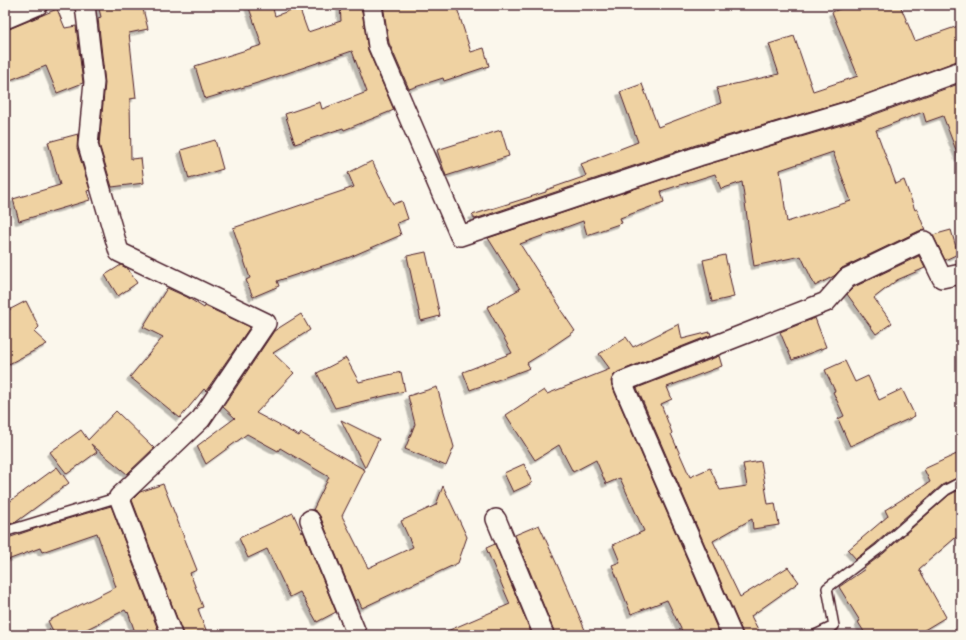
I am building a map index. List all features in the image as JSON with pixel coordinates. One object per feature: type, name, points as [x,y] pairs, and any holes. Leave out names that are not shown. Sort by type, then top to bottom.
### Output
[{"type":"street","points":[[5,19],[38,5]]},
{"type":"street","points":[[85,5],[94,82],[88,145],[119,252],[266,323],[201,419],[119,497],[172,635]]},
{"type":"street","points":[[372,5],[378,46],[460,236],[699,156],[859,108],[961,70]]},
{"type":"street","points":[[732,635],[622,382],[826,302],[847,278],[924,241],[942,278],[961,274]]},
{"type":"street","points":[[496,519],[544,635]]},
{"type":"street","points":[[310,520],[357,635]]},
{"type":"lane","points":[[815,635],[834,626],[827,588],[880,548],[946,490],[961,482]]},
{"type":"lane","points":[[7,531],[119,497]]},
{"type":"building","points":[[98,5],[142,5],[148,29],[129,33],[136,98],[130,99],[131,159],[141,158],[144,183],[112,187],[99,144],[105,83],[98,18],[101,17]]},
{"type":"building","points":[[248,5],[272,5],[275,16],[299,7],[308,32],[341,21],[340,5],[361,5],[368,50],[394,110],[344,130],[343,128],[295,144],[285,114],[320,102],[322,109],[367,92],[352,51],[264,81],[205,99],[195,66],[262,45]]},
{"type":"building","points":[[383,5],[456,5],[471,52],[484,48],[489,66],[444,81],[443,78],[409,89],[389,43]]},
{"type":"building","points":[[850,5],[900,5],[915,41],[961,25],[961,60],[856,98],[696,145],[475,219],[472,215],[546,192],[546,190],[586,176],[581,164],[638,142],[620,92],[642,84],[658,127],[721,103],[717,88],[779,74],[769,44],[794,36],[813,91],[858,76],[832,12]]},
{"type":"building","points":[[57,9],[65,28],[76,26],[83,83],[57,93],[46,66],[5,82],[5,30]]},
{"type":"building","points":[[961,83],[961,157],[959,158],[943,116],[926,122],[923,112],[876,130],[896,184],[904,180],[915,210],[917,209],[925,230],[919,231],[842,268],[834,276],[815,286],[801,256],[754,266],[742,182],[721,189],[715,174],[661,191],[664,202],[620,218],[622,223],[587,235],[583,221],[520,244],[575,331],[527,363],[530,368],[470,390],[463,372],[512,353],[487,307],[520,289],[488,238],[702,166],[862,119]],"holes":[[[833,152],[851,201],[787,222],[780,170]]]},
{"type":"building","points":[[501,130],[509,156],[446,176],[437,150]]},
{"type":"building","points":[[78,134],[77,148],[90,190],[87,191],[90,200],[19,221],[13,199],[60,185],[48,142]]},
{"type":"building","points":[[215,140],[223,169],[189,179],[181,150]]},
{"type":"building","points":[[372,161],[393,204],[402,201],[408,219],[397,223],[401,235],[350,257],[277,281],[279,286],[253,297],[246,280],[250,278],[233,228],[354,187],[348,173]]},
{"type":"building","points":[[951,230],[958,254],[945,260],[933,235]]},
{"type":"building","points":[[426,252],[440,316],[421,321],[407,256]]},
{"type":"building","points":[[725,255],[734,297],[712,302],[703,260]]},
{"type":"building","points":[[919,256],[925,268],[897,280],[874,298],[892,323],[876,334],[847,294],[854,287]]},
{"type":"building","points":[[121,265],[128,269],[137,283],[118,296],[105,275]]},
{"type":"building","points":[[167,288],[187,297],[204,308],[205,306],[250,327],[206,391],[204,389],[180,418],[130,377],[163,337],[143,327]]},
{"type":"building","points":[[26,301],[39,327],[34,332],[47,344],[5,366],[5,312]]},
{"type":"building","points":[[301,314],[310,330],[273,353],[294,373],[256,413],[299,436],[301,433],[365,470],[342,516],[368,568],[413,547],[401,521],[436,505],[443,486],[467,537],[458,563],[362,608],[358,599],[355,601],[320,516],[313,510],[329,477],[280,448],[278,451],[247,434],[206,464],[197,446],[235,418],[223,407],[274,331]]},
{"type":"building","points":[[815,318],[826,347],[792,360],[780,332]]},
{"type":"building","points":[[679,324],[682,339],[710,332],[711,335],[618,372],[613,376],[611,381],[720,635],[684,635],[667,600],[631,614],[612,565],[620,562],[613,545],[644,531],[620,478],[606,484],[596,460],[573,472],[559,445],[535,460],[506,415],[544,390],[547,394],[610,369],[599,354],[626,337],[633,347]]},
{"type":"building","points":[[719,356],[722,366],[667,387],[672,399],[661,404],[672,433],[671,434],[690,477],[710,468],[720,490],[747,486],[743,464],[761,461],[768,504],[775,503],[779,525],[753,529],[752,519],[713,541],[740,597],[788,567],[799,582],[751,616],[761,635],[743,635],[637,388]]},
{"type":"building","points":[[346,358],[359,382],[401,372],[405,391],[335,408],[317,373]]},
{"type":"building","points":[[845,361],[855,382],[868,376],[879,400],[902,389],[915,416],[850,446],[838,419],[844,416],[833,392],[835,391],[825,370]]},
{"type":"building","points":[[437,387],[454,447],[446,466],[405,449],[415,424],[408,396]]},
{"type":"building","points":[[116,411],[154,448],[127,474],[91,444],[97,452],[67,474],[50,452],[81,430],[88,440]]},
{"type":"building","points":[[341,420],[379,439],[365,468]]},
{"type":"building","points":[[961,452],[961,476],[942,485],[856,559],[848,550],[888,516],[885,510],[930,482],[924,469]]},
{"type":"building","points":[[524,464],[532,483],[513,492],[504,473]]},
{"type":"building","points":[[57,467],[69,483],[16,522],[5,525],[5,505]]},
{"type":"building","points":[[163,484],[197,570],[190,573],[203,607],[198,609],[208,635],[183,635],[132,500],[140,492]]},
{"type":"building","points":[[961,489],[961,533],[919,569],[946,617],[916,635],[866,635],[858,622],[860,621],[839,587],[865,569],[864,568],[884,553],[949,495]]},
{"type":"building","points":[[111,506],[160,635],[136,635],[128,612],[127,613],[125,610],[75,635],[55,635],[48,621],[116,587],[97,533],[42,552],[40,548],[5,561],[5,539]]},
{"type":"building","points":[[293,513],[302,533],[303,531],[336,612],[317,622],[300,592],[290,597],[267,549],[248,558],[239,538]]},
{"type":"building","points":[[539,525],[587,635],[555,635],[515,535]]},
{"type":"building","points":[[495,544],[532,635],[438,635],[510,604],[486,548]]}]
